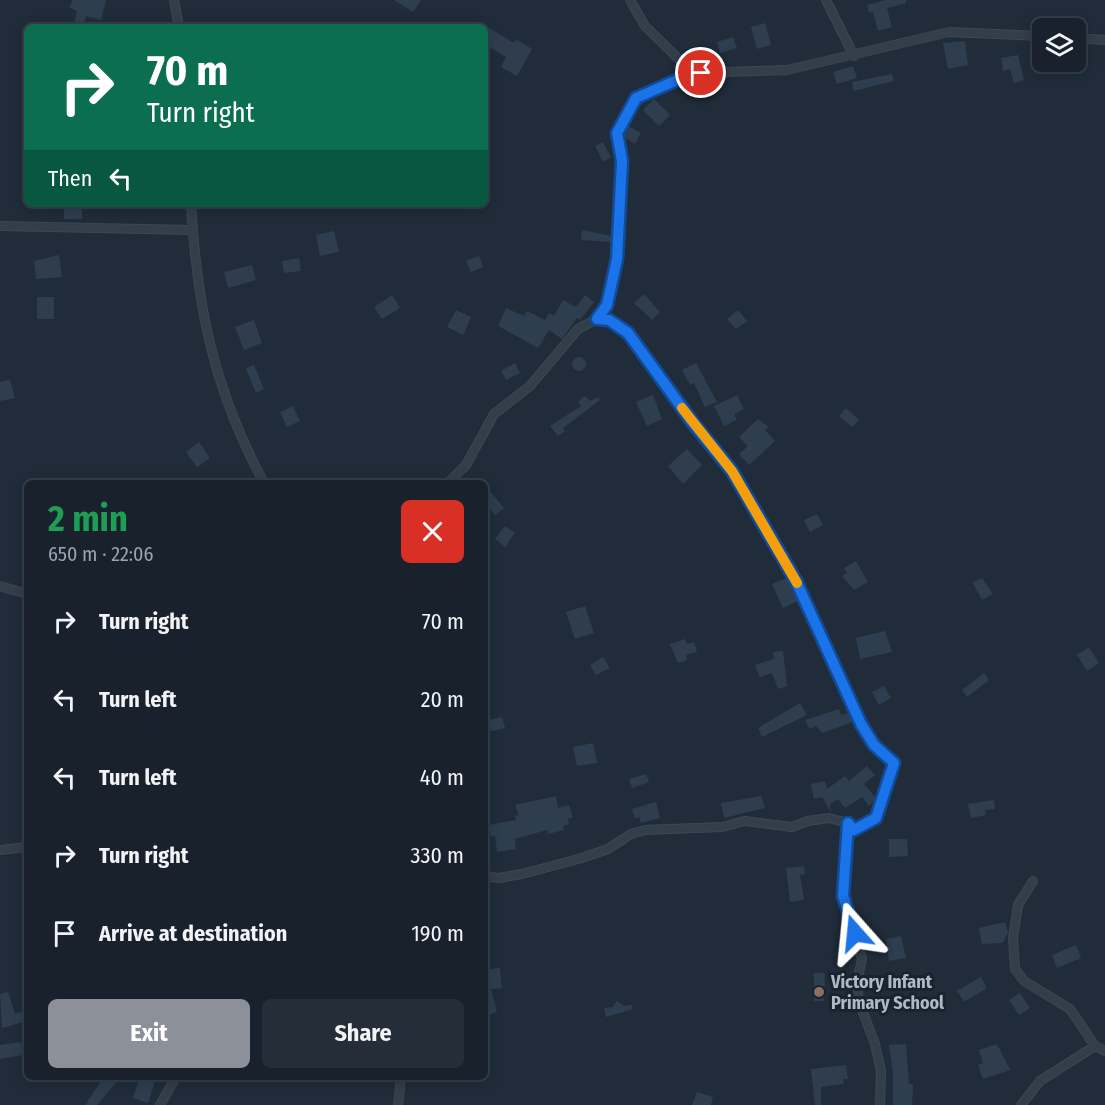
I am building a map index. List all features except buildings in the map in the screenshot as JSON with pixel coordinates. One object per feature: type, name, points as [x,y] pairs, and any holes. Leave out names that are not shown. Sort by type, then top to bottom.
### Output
[{"type":"street","points":[[174,0],[178,24]]},
{"type":"street","points":[[630,0],[645,26],[693,73]]},
{"type":"street","points":[[826,0],[854,56]]},
{"type":"street","points":[[451,480],[466,465],[494,414],[530,387],[578,329],[597,319],[607,305],[617,259],[622,161],[617,133],[636,98],[693,73],[787,70],[949,32],[1032,36]]},
{"type":"street","points":[[1086,39],[1105,40]]},
{"type":"street","points":[[191,207],[197,285],[211,358],[231,412],[263,480]]},
{"type":"street","points":[[0,226],[192,230]]},
{"type":"street","points":[[488,877],[499,878],[522,874],[582,858],[608,849],[632,834],[645,830],[722,827],[745,821],[792,827],[808,821],[830,818],[848,823],[854,830],[876,818],[894,763],[874,745],[861,724],[796,581],[732,471],[693,423],[628,333],[609,320],[597,319]]},
{"type":"street","points":[[0,586],[24,593]]},
{"type":"street","points":[[848,823],[843,896],[862,959],[858,977],[858,999],[875,1044],[881,1071],[880,1105]]},
{"type":"street","points":[[0,850],[24,847]]},
{"type":"street","points":[[1033,881],[1018,905],[1013,938],[1015,969],[1024,981],[1070,1009],[1095,1046],[1105,1051]]},
{"type":"street","points":[[1021,1105],[1040,1081],[1095,1046]]},
{"type":"street","points":[[160,1105],[174,1080]]},
{"type":"street","points":[[398,1105],[401,1080]]},
{"type":"slow traffic","points":[[682,408],[732,471],[797,583]]},
{"type":"place","name":"Victory Infant Primary School","points":[[819,992]]},
{"type":"route","points":[[701,73],[693,73],[636,98],[631,103],[617,133],[622,161],[617,259],[607,305],[597,319],[609,320],[628,333],[693,423],[732,471],[796,581],[836,664],[850,703],[861,724],[874,745],[894,763],[876,818],[854,830],[848,823],[843,896],[855,933]]}]
